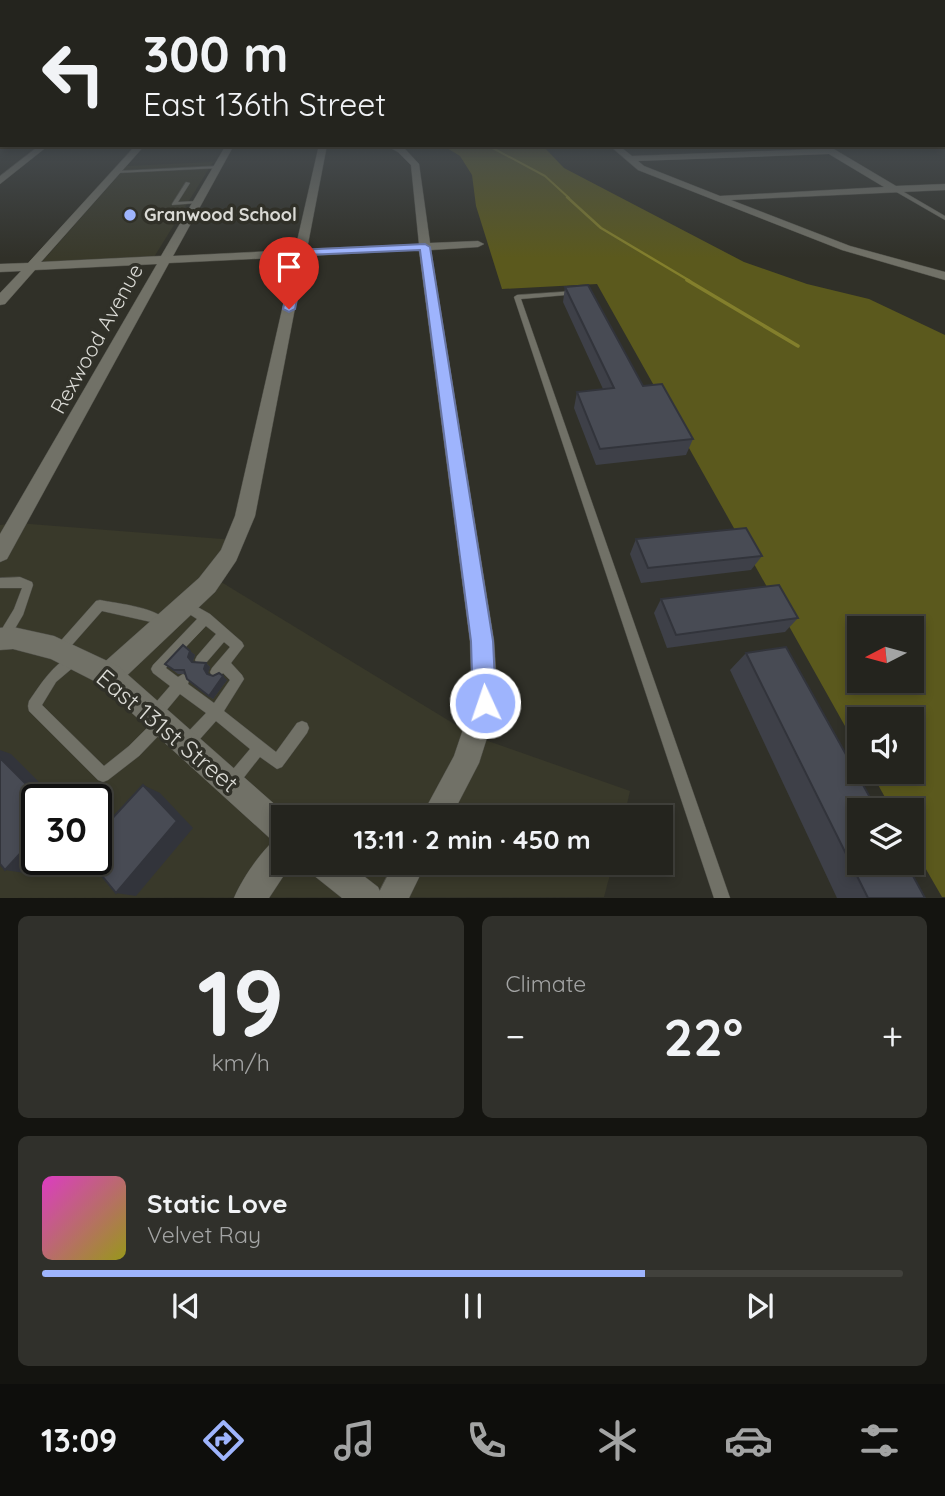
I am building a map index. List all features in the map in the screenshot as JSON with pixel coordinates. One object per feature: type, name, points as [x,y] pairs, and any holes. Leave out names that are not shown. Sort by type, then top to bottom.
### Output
[{"type":"street","points":[[0,301],[115,174]]},
{"type":"street","name":"Rexwood Avenue","points":[[0,553],[214,174]]},
{"type":"street","points":[[109,676],[207,584],[229,555],[245,516],[317,174]]},
{"type":"street","points":[[416,174],[482,641],[485,703],[465,763],[442,805]]},
{"type":"street","points":[[657,174],[846,248],[945,276]]},
{"type":"street","points":[[869,174],[894,189]]},
{"type":"street","points":[[717,197],[945,187]]},
{"type":"street","points":[[0,268],[478,244]]},
{"type":"street","name":"East 131st Street","points":[[1,639],[13,638],[68,654],[109,676],[271,821]]},
{"type":"street","points":[[250,898],[271,868]]},
{"type":"street","points":[[338,875],[367,898]]},
{"type":"street","points":[[393,898],[405,875]]},
{"type":"lane","points":[[169,212],[188,183]]},
{"type":"lane","points":[[894,189],[945,218]]},
{"type":"lane","points":[[174,204],[198,202]]},
{"type":"lane","points":[[580,293],[517,297],[722,898]]},
{"type":"lane","points":[[0,583],[20,582],[28,585],[19,611],[1,639]]},
{"type":"lane","points":[[164,624],[154,617],[100,605],[34,706],[103,775],[134,751],[181,682]]},
{"type":"lane","points":[[185,605],[206,618],[238,646],[220,668],[238,679],[215,712],[186,744]]},
{"type":"lane","points":[[206,618],[157,669],[181,682],[277,762],[302,728]]},
{"type":"lane","points":[[201,660],[225,633]]},
{"type":"lane","points":[[230,785],[259,748]]},
{"type":"shaded area","points":[[120,174],[206,174],[154,257],[41,263]]},
{"type":"shaded area","points":[[471,174],[575,174],[744,262],[807,284],[869,299],[945,335],[945,897],[942,897],[924,866],[924,798],[885,798],[878,784],[924,784],[924,707],[847,707],[847,730],[597,284],[502,289],[476,206]]},
{"type":"shaded area","points":[[17,523],[235,540],[213,577],[474,736],[630,791],[627,805],[271,805],[271,875],[610,875],[604,897],[0,898],[0,525]]},
{"type":"building","points":[[588,285],[643,386],[662,384],[693,439],[600,449],[577,392],[614,388],[565,287]]},
{"type":"building","points":[[746,528],[762,556],[648,568],[636,539]]},
{"type":"building","points":[[779,585],[798,618],[676,635],[661,599]]},
{"type":"building","points":[[183,645],[190,651],[188,657],[192,662],[206,663],[204,669],[207,674],[213,676],[219,673],[223,676],[209,696],[187,679],[184,670],[174,670],[165,664]]},
{"type":"building","points":[[786,647],[847,756],[847,784],[862,784],[870,798],[847,798],[847,856],[746,653]]},
{"type":"building","points":[[0,758],[26,784],[21,784],[21,852],[5,870],[0,864]]},
{"type":"building","points":[[143,785],[177,821],[116,893],[101,875],[112,875],[112,819]]},
{"type":"building","points":[[857,875],[913,875],[925,898],[868,898]]},
{"type":"waterway","points":[[541,174],[569,198]]},
{"type":"waterway","points":[[567,197],[601,228],[690,281]]},
{"type":"waterway","points":[[687,280],[798,346]]},
{"type":"place","name":"Granwood School","points":[[130,215]]},
{"type":"route","points":[[289,309],[301,252],[425,247],[482,641],[485,703]]}]
